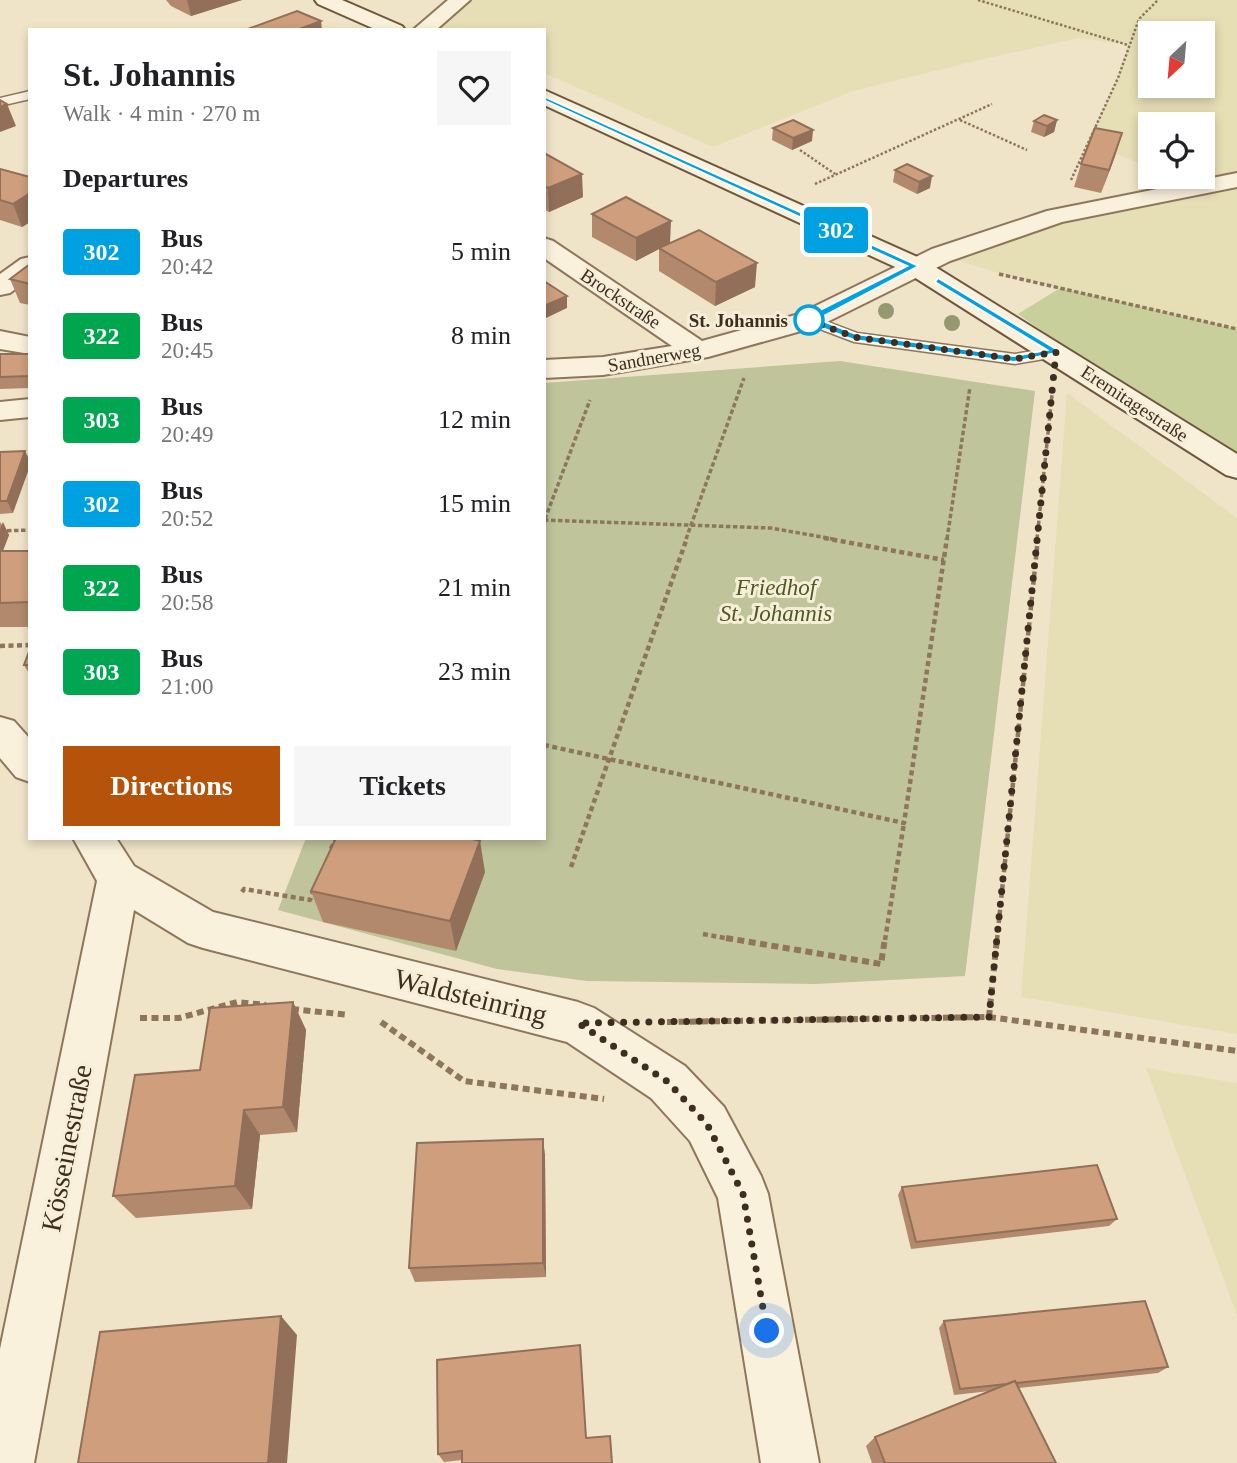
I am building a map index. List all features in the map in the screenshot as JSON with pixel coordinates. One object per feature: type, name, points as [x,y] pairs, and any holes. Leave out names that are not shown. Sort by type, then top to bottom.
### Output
[{"type":"street","points":[[325,0],[391,28]]},
{"type":"street","points":[[425,28],[460,0]]},
{"type":"street","name":"Eremitagestraße","points":[[546,98],[915,266],[1237,468]]},
{"type":"street","name":"Sandnerweg","points":[[546,369],[603,366],[698,351],[809,320],[941,255],[1056,216],[1237,180]]},
{"type":"street","name":"Brockstraße","points":[[546,247],[698,351]]},
{"type":"street","points":[[0,288],[28,267]]},
{"type":"street","points":[[0,340],[28,346]]},
{"type":"street","points":[[0,411],[28,408]]},
{"type":"street","points":[[0,732],[28,764]]},
{"type":"street","points":[[95,840],[119,879]]},
{"type":"street","name":"Waldsteinring","points":[[119,879],[203,929],[578,1023],[668,1082],[707,1124],[743,1194],[790,1463]]},
{"type":"street","name":"Kösseinestraße","points":[[5,1463],[119,879]]},
{"type":"lane","points":[[0,102],[28,95]]},
{"type":"lane","points":[[809,320],[854,337],[1014,359],[1056,352]]},
{"type":"path","points":[[978,0],[1129,46]]},
{"type":"path","points":[[1056,216],[1118,78],[1139,19],[1158,0]]},
{"type":"path","points":[[813,185],[992,104]]},
{"type":"path","points":[[959,119],[1027,150]]},
{"type":"path","points":[[800,150],[835,175]]},
{"type":"path","points":[[941,255],[1008,276],[1237,329]]},
{"type":"path","points":[[989,1017],[1056,352]]},
{"type":"path","points":[[546,518],[603,366]]},
{"type":"path","points":[[571,867],[744,378]]},
{"type":"path","points":[[703,934],[881,964],[971,387]]},
{"type":"path","points":[[546,521],[771,528],[944,560]]},
{"type":"path","points":[[0,531],[28,530]]},
{"type":"path","points":[[0,646],[28,645]]},
{"type":"path","points":[[546,745],[904,823]]},
{"type":"path","points":[[330,851],[335,840]]},
{"type":"path","points":[[225,935],[244,889],[310,900],[315,888]]},
{"type":"path","points":[[89,1030],[139,1018],[178,1018],[237,1002],[273,1006]]},
{"type":"path","points":[[285,1008],[362,1017]]},
{"type":"path","points":[[660,1022],[989,1017],[1237,1051]]},
{"type":"path","points":[[375,1018],[464,1081],[612,1100]]},
{"type":"shaded area","points":[[472,0],[1237,0],[1237,329],[1008,276],[941,255],[1056,216],[1193,189],[1215,189],[1215,112],[1138,112],[1138,162],[1087,143],[1118,78],[1128,45],[1079,38],[853,91],[713,147],[546,74],[546,28],[435,26]]},
{"type":"shaded area","points":[[1067,393],[1237,518],[1237,1034],[1021,997]]},
{"type":"shaded area","points":[[1146,1068],[1237,1083],[1237,1315]]},
{"type":"green space","points":[[1060,288],[1237,329],[1237,469],[1018,314]]},
{"type":"green space","name":"Friedhof St. Johannis","points":[[840,361],[1035,391],[965,976],[816,984],[587,981],[497,969],[278,910],[305,840],[546,840],[546,383]]},
{"type":"building","points":[[297,11],[321,21],[302,28],[250,28]]},
{"type":"building","points":[[1044,115],[1057,120],[1047,126],[1034,121]]},
{"type":"building","points":[[793,120],[813,130],[793,138],[773,128]]},
{"type":"building","points":[[1095,128],[1122,133],[1109,170],[1081,164]]},
{"type":"building","points":[[546,154],[582,174],[548,188]]},
{"type":"building","points":[[907,164],[932,176],[919,182],[895,170]]},
{"type":"building","points":[[0,169],[28,176],[28,194],[13,204],[0,200]]},
{"type":"building","points":[[626,197],[671,221],[636,238],[592,214]]},
{"type":"building","points":[[699,230],[757,263],[716,282],[659,248]]},
{"type":"building","points":[[28,266],[28,284],[10,279]]},
{"type":"building","points":[[546,282],[567,296],[546,305]]},
{"type":"building","points":[[0,354],[28,354],[28,376],[0,377]]},
{"type":"building","points":[[25,451],[7,501],[0,501],[0,452]]},
{"type":"building","points":[[0,551],[28,551],[28,602],[0,603]]},
{"type":"building","points":[[335,840],[480,841],[450,921],[311,891]]},
{"type":"building","points":[[293,1002],[283,1107],[244,1110],[235,1186],[113,1196],[135,1075],[200,1070],[210,1008]]},
{"type":"building","points":[[543,1139],[543,1263],[409,1268],[417,1143]]},
{"type":"building","points":[[1097,1165],[1117,1219],[916,1242],[902,1187]]},
{"type":"building","points":[[1145,1301],[1168,1367],[1015,1381],[960,1389],[944,1321]]},
{"type":"building","points":[[281,1316],[268,1463],[78,1463],[100,1332]]},
{"type":"building","points":[[580,1345],[586,1438],[610,1436],[612,1463],[462,1463],[462,1451],[438,1454],[437,1360]]},
{"type":"building","points":[[1015,1381],[1056,1463],[885,1463],[875,1437]]},
{"type":"bus line","name":"302","points":[[546,98],[915,266],[809,320],[854,337],[1014,359],[1056,352],[938,280]]},
{"type":"place","name":"St. Johannis","points":[[809,320]]},
{"type":"route","points":[[767,1331],[743,1194],[707,1124],[668,1082],[578,1023],[989,1017],[1056,352],[1014,359],[854,337],[809,320]]}]
